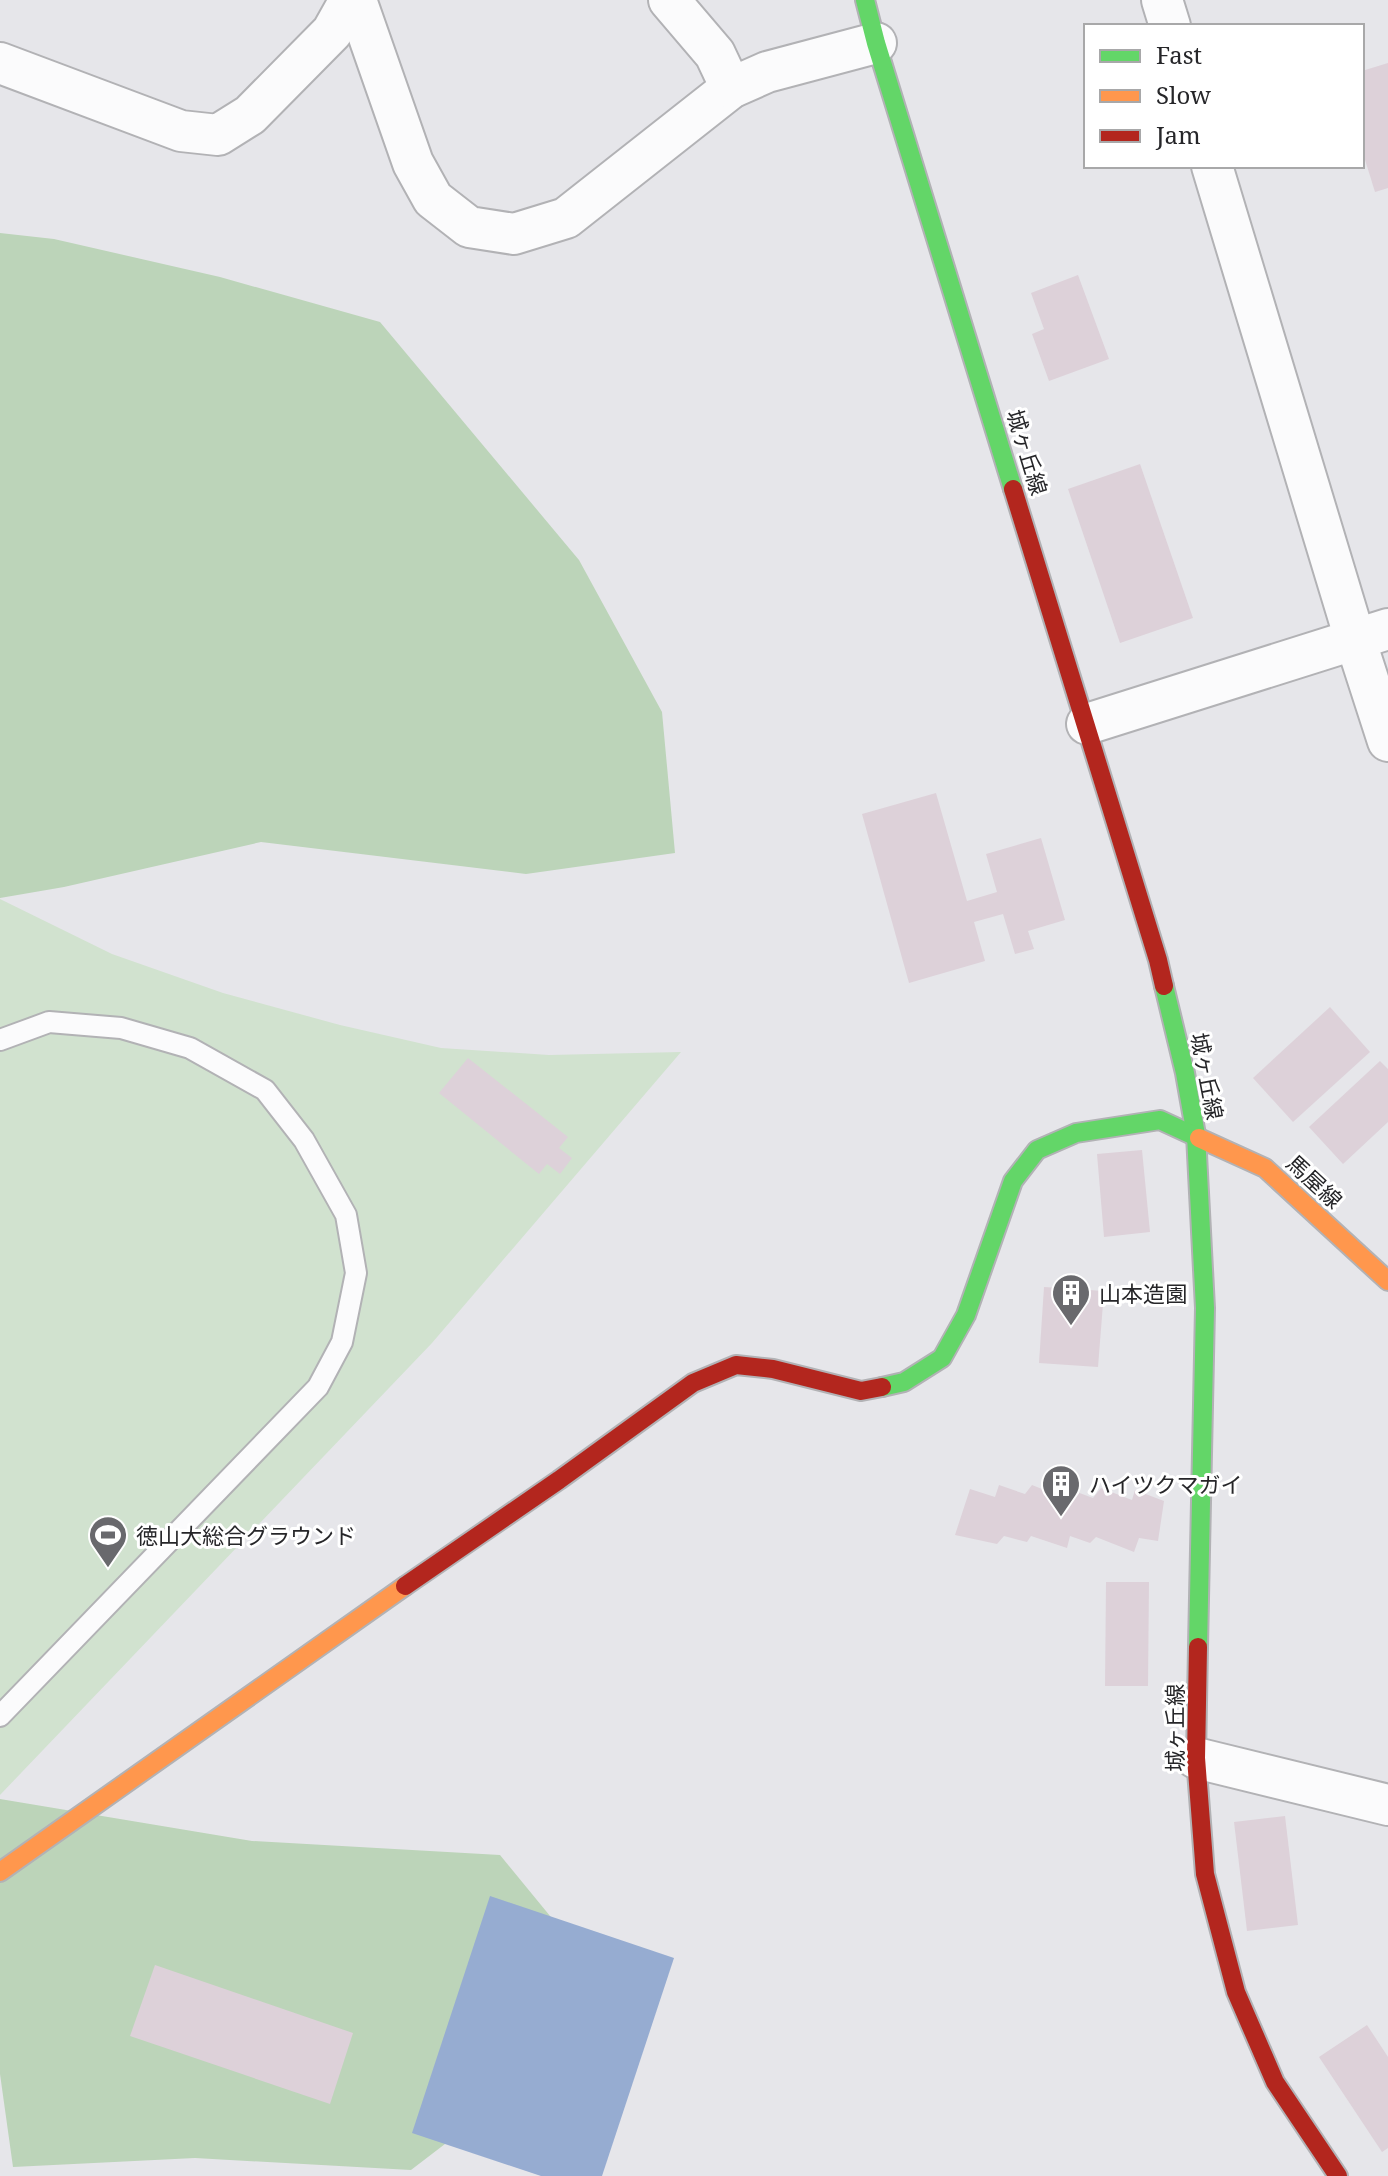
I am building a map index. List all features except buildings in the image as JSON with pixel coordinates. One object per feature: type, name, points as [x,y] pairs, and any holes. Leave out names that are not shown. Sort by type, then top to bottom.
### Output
[{"type":"street","points":[[0,63],[181,131],[218,135],[250,115],[332,32],[350,0]]},
{"type":"street","points":[[356,0],[413,163],[433,199],[469,227],[514,234],[566,218],[731,88],[767,72],[876,43]]},
{"type":"street","points":[[669,0],[715,54],[731,88]]},
{"type":"street","name":"城ヶ丘線","points":[[865,0],[1158,960],[1185,1073],[1196,1135],[1205,1308],[1196,1758],[1205,1874],[1236,1992],[1275,2082],[1338,2176]]},
{"type":"street","points":[[1162,0],[1169,24]]},
{"type":"street","points":[[1213,168],[1372,634],[1388,741]]},
{"type":"street","points":[[1087,724],[1372,634]]},
{"type":"street","name":"馬屋線","points":[[0,1872],[693,1383],[736,1365],[773,1369],[861,1391],[904,1382],[942,1358],[966,1315],[1013,1181],[1037,1150],[1076,1133],[1160,1120],[1196,1135],[1265,1168],[1388,1281]]},
{"type":"street","points":[[1196,1758],[1388,1805]]},
{"type":"lane","points":[[0,1040],[49,1022],[121,1028],[190,1048],[265,1090],[304,1140],[346,1215],[356,1273],[342,1342],[318,1387],[0,1716]]},
{"type":"green space","points":[[0,233],[54,239],[220,277],[380,322],[579,560],[662,712],[675,853],[526,874],[261,842],[64,887],[0,898]]},
{"type":"green space","name":"徳山大総合グラウンド","points":[[0,899],[112,954],[223,993],[340,1025],[441,1048],[549,1055],[681,1052],[432,1343],[0,1795]]},
{"type":"green space","points":[[0,1799],[252,1841],[500,1855],[573,1944],[526,2082],[411,2170],[195,2158],[13,2167],[0,2074]]},
{"type":"water","points":[[490,1896],[674,1958],[602,2176],[541,2176],[412,2133]]},
{"type":"traffic: fast","points":[[865,0],[1013,489]]},
{"type":"traffic: fast","points":[[1164,986],[1196,1135],[1205,1308],[1198,1647]]},
{"type":"traffic: fast","points":[[882,1387],[904,1382],[942,1358],[966,1315],[1013,1181],[1037,1150],[1076,1133],[1160,1120],[1199,1138]]},
{"type":"traffic: slow","points":[[1199,1138],[1265,1168],[1388,1281]]},
{"type":"traffic: slow","points":[[0,1872],[405,1586]]},
{"type":"traffic: jam","points":[[1013,489],[1164,986]]},
{"type":"traffic: jam","points":[[405,1586],[693,1383],[736,1365],[773,1369],[861,1391],[882,1387]]},
{"type":"traffic: jam","points":[[1198,1647],[1196,1758],[1205,1874],[1236,1992],[1275,2082],[1338,2176]]},
{"type":"place","name":"山本造園","points":[[1071,1327]]},
{"type":"place","name":"ハイツクマガイ","points":[[1061,1518]]},
{"type":"place","name":"徳山大総合グラウンド","points":[[108,1569]]}]
